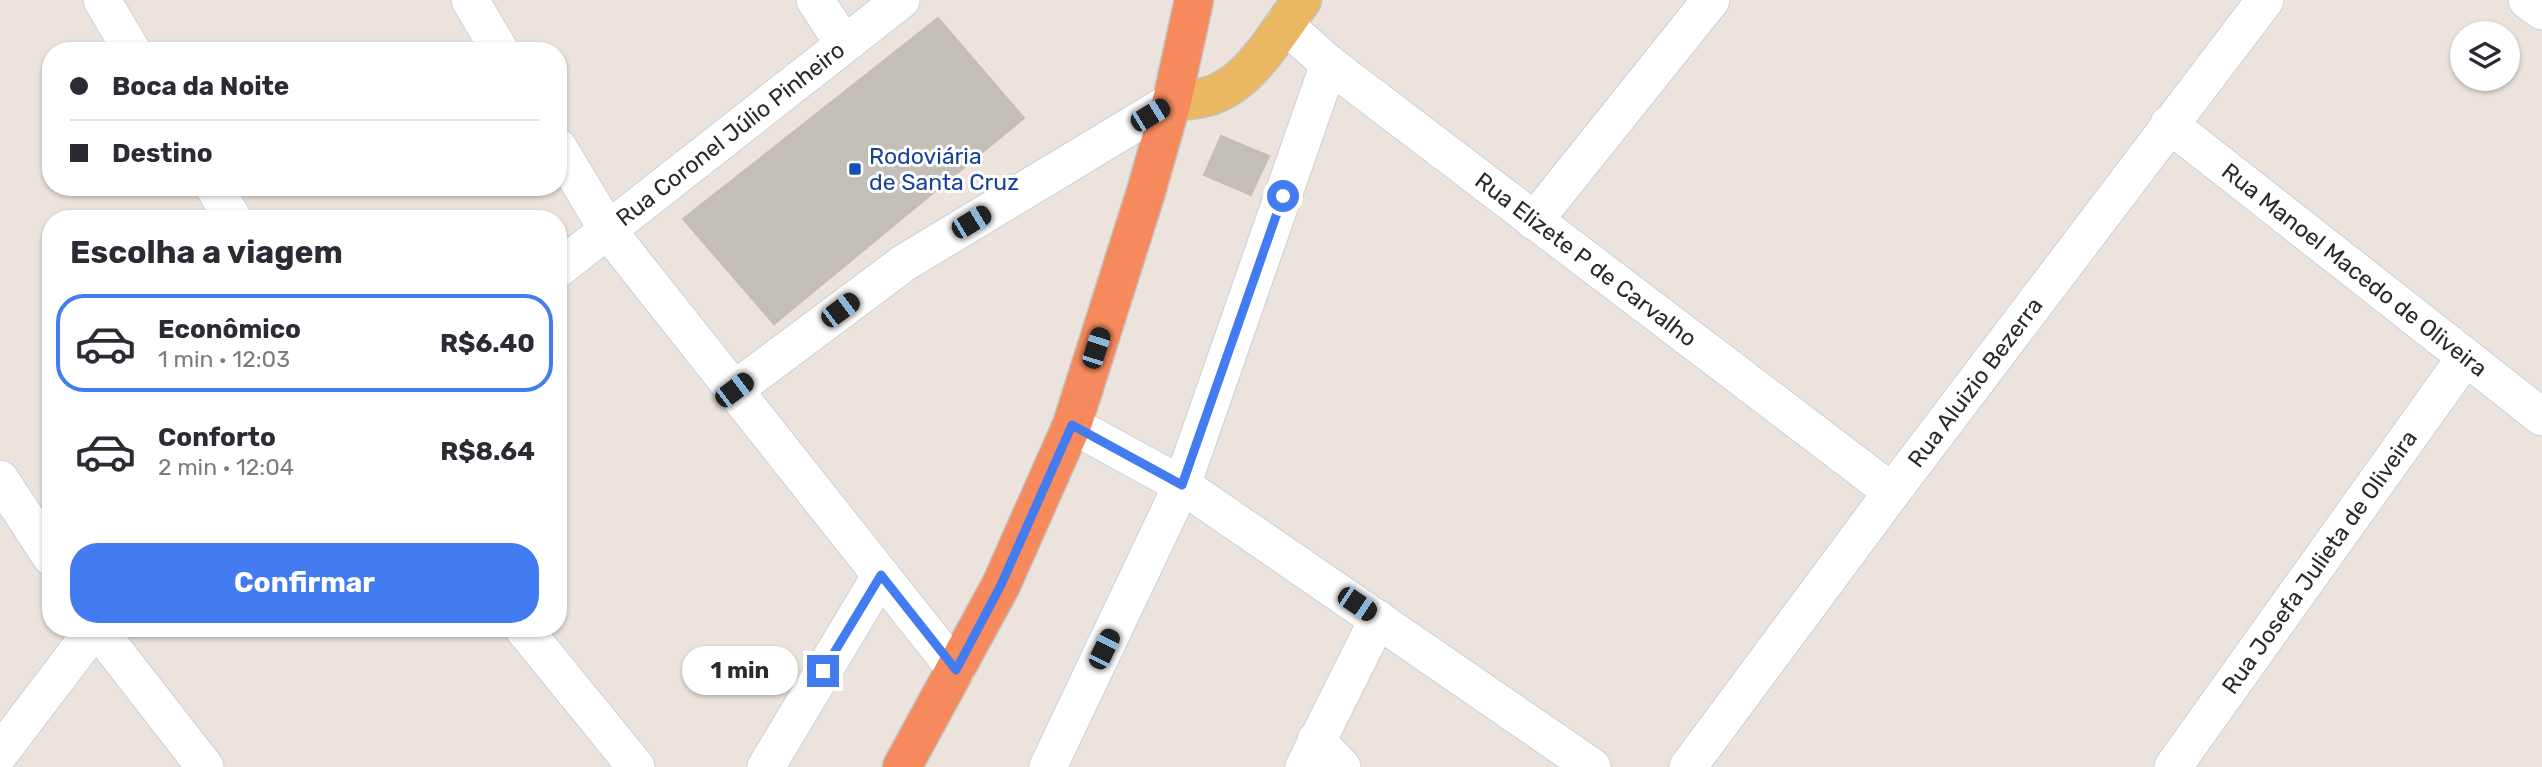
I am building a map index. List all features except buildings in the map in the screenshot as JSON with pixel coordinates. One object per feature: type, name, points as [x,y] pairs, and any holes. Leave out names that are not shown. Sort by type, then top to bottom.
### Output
[{"type":"highway","points":[[902,767],[1001,585],[1072,425],[1172,101],[1194,0]]},
{"type":"main road","points":[[1172,101],[1201,98],[1228,88],[1243,76],[1293,12]]},
{"type":"street","points":[[102,0],[127,42]]},
{"type":"street","points":[[470,0],[495,42]]},
{"type":"street","points":[[815,0],[844,44]]},
{"type":"street","name":"Rua Coronel Júlio Pinheiro","points":[[567,262],[901,0]]},
{"type":"street","points":[[1534,221],[1711,0]]},
{"type":"street","name":"Rua Aluizio Bezerra","points":[[1688,767],[1892,492],[2265,0]]},
{"type":"street","points":[[2527,0],[2542,11]]},
{"type":"street","name":"Rua Elizete P de Carvalho","points":[[1293,12],[1329,64],[1892,492]]},
{"type":"street","points":[[1048,767],[1182,485],[1329,64]]},
{"type":"street","points":[[734,390],[904,263],[1172,101]]},
{"type":"street","name":"Rua Manoel Macedo de Oliveira","points":[[2169,124],[2542,417]]},
{"type":"street","points":[[567,162],[609,232],[956,670]]},
{"type":"street","name":"Rua Josefa Julieta de Oliveira","points":[[2173,767],[2465,358]]},
{"type":"street","points":[[1072,425],[1182,485],[1591,767]]},
{"type":"street","points":[[0,479],[42,543]]},
{"type":"street","points":[[766,767],[881,575]]},
{"type":"street","points":[[1342,767],[1310,754],[1378,619]]},
{"type":"street","points":[[0,753],[89,637]]},
{"type":"street","points":[[103,637],[205,767]]},
{"type":"street","points":[[530,637],[636,767]]},
{"type":"place","name":"Rodoviária de Santa Cruz","points":[[855,169]]},
{"type":"route","points":[[823,671],[881,575],[956,670],[1001,585],[1072,425],[1182,485],[1283,196]]}]
